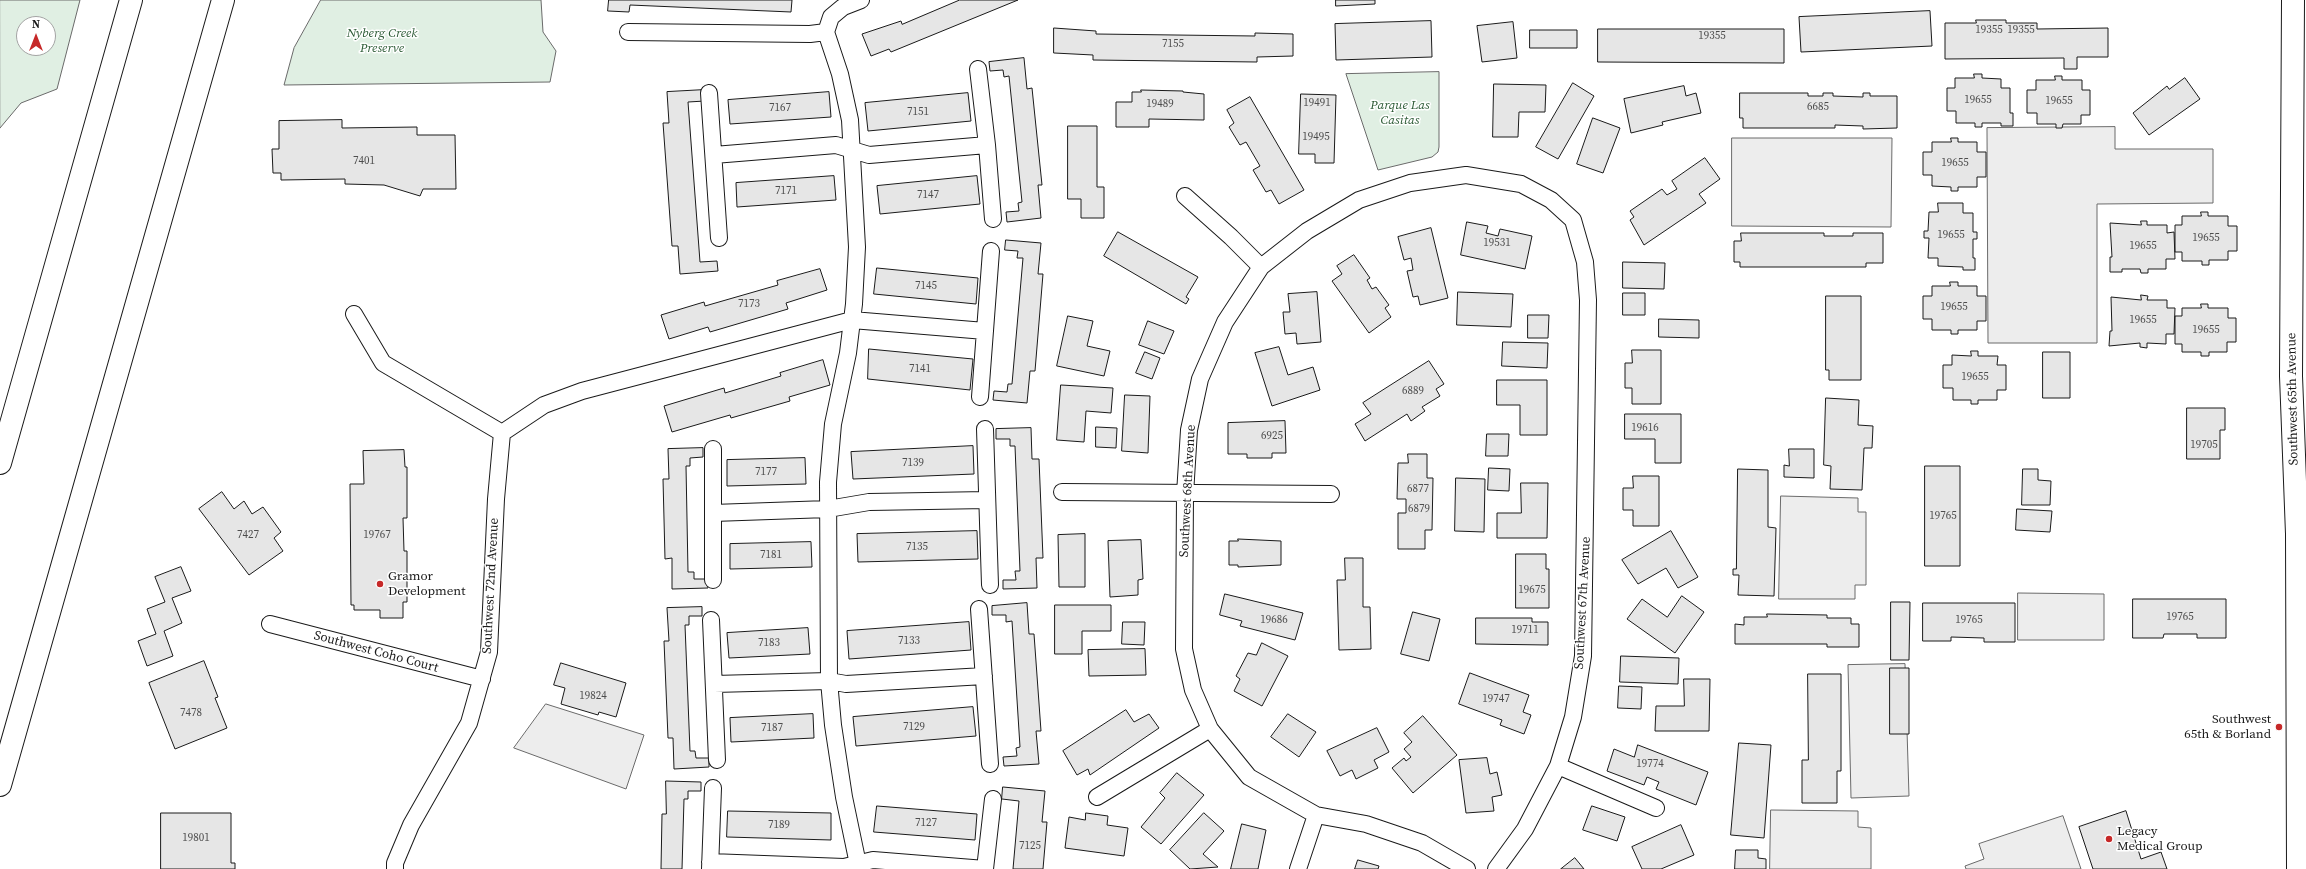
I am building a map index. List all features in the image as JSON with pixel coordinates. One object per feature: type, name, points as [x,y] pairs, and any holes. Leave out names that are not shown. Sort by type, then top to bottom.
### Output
[{"type":"main road","points":[[0,463],[131,0]]},
{"type":"main road","points":[[0,785],[223,0]]},
{"type":"main road","points":[[212,40],[236,0]]},
{"type":"main road","name":"Southwest 65th Avenue","points":[[2293,0],[2291,376],[2297,534],[2302,796],[2298,869]]},
{"type":"street","points":[[859,867],[844,797],[833,725],[829,681],[828,482],[833,424],[848,353],[857,247],[853,149],[850,120],[840,74],[826,32],[831,17],[844,7],[861,0]]},
{"type":"street","points":[[628,32],[810,34],[826,32]]},
{"type":"street","points":[[978,69],[987,145],[993,219]]},
{"type":"street","points":[[709,93],[719,238]]},
{"type":"street","points":[[714,155],[836,146],[853,149],[869,155],[987,145]]},
{"type":"street","name":"Southwest 68th Avenue","points":[[1467,869],[1422,843],[1366,824],[1316,815],[1250,777],[1210,729],[1193,690],[1184,649],[1185,494],[1189,430],[1200,379],[1225,322],[1261,267],[1307,231],[1359,200],[1410,183],[1466,175],[1521,184],[1551,200],[1573,220],[1585,262],[1588,300],[1588,364]]},
{"type":"street","points":[[1185,196],[1231,236],[1261,267]]},
{"type":"street","points":[[980,397],[991,251]]},
{"type":"street","points":[[354,314],[383,363],[502,433],[544,405],[582,391],[852,320],[984,331]]},
{"type":"street","name":"Southwest 67th Avenue","points":[[1496,869],[1525,829],[1558,766],[1573,717],[1583,656],[1588,364]]},
{"type":"street","points":[[984,429],[990,585]]},
{"type":"street","name":"Southwest 72nd Avenue","points":[[395,869],[395,863],[411,825],[469,723],[489,652],[496,499],[502,433]]},
{"type":"street","points":[[713,449],[713,580]]},
{"type":"street","points":[[1062,492],[1331,494]]},
{"type":"street","points":[[713,513],[828,509],[870,502],[987,500]]},
{"type":"street","points":[[979,609],[990,764]]},
{"type":"street","points":[[711,620],[717,760]]},
{"type":"street","name":"Southwest Coho Court","points":[[270,624],[482,679]]},
{"type":"street","points":[[714,684],[829,681],[846,684],[984,676]]},
{"type":"street","points":[[1097,797],[1210,729]]},
{"type":"street","points":[[1558,766],[1656,808]]},
{"type":"street","points":[[713,788],[710,865],[859,867],[873,860],[985,869],[993,799]]},
{"type":"street","points":[[1298,869],[1316,815]]},
{"type":"green space","points":[[0,0],[80,0],[57,89],[21,103],[0,128]]},
{"type":"green space","name":"Nyberg Creek Preserve","points":[[321,0],[541,0],[543,32],[556,51],[550,82],[284,85],[294,48]]},
{"type":"green space","name":"Parque Las Casitas","points":[[1439,72],[1438,152],[1432,157],[1378,170],[1346,74]]},
{"type":"shaded area","points":[[2115,127],[2115,149],[2213,149],[2213,203],[2097,204],[2097,343],[1988,343],[1987,128]]},
{"type":"shaded area","points":[[1732,138],[1892,138],[1891,227],[1732,226]]},
{"type":"shaded area","points":[[1781,496],[1858,498],[1858,512],[1866,512],[1866,585],[1855,585],[1855,599],[1779,599]]},
{"type":"shaded area","points":[[2018,593],[2104,594],[2104,640],[2018,640]]},
{"type":"shaded area","points":[[1905,664],[1909,796],[1851,798],[1848,665]]},
{"type":"shaded area","points":[[546,704],[644,735],[626,789],[514,748]]},
{"type":"shaded area","points":[[1771,810],[1858,811],[1858,827],[1871,828],[1871,869],[1770,869]]},
{"type":"shaded area","points":[[2063,816],[2081,869],[1966,869],[1965,866],[1984,859],[1979,844]]},
{"type":"building","points":[[609,0],[792,0],[791,12],[630,5],[629,12],[608,11]]},
{"type":"building","points":[[960,0],[1018,0],[891,52],[889,49],[871,56],[862,34],[901,21],[902,24]]},
{"type":"building","points":[[1336,0],[1375,0],[1375,4],[1336,6]]},
{"type":"building","points":[[1930,11],[1932,46],[1801,52],[1799,17]]},
{"type":"building","points":[[1976,20],[2006,20],[2006,23],[2037,23],[2037,29],[2108,28],[2108,57],[2077,57],[2077,69],[2064,69],[2064,58],[1945,59],[1945,23],[1976,23]]},
{"type":"building","points":[[1431,21],[1432,57],[1336,60],[1335,24]]},
{"type":"building","points":[[1513,22],[1517,58],[1482,62],[1477,26]]},
{"type":"building","points":[[1054,28],[1096,31],[1096,34],[1255,36],[1255,33],[1293,34],[1293,56],[1257,57],[1257,62],[1093,60],[1093,55],[1054,53]]},
{"type":"building","points":[[1598,29],[1784,29],[1784,63],[1598,62]]},
{"type":"building","points":[[1530,30],[1577,30],[1577,48],[1530,48]]},
{"type":"building","points":[[1024,58],[1027,89],[1032,88],[1042,185],[1038,185],[1041,218],[1007,222],[1006,212],[1019,211],[1018,203],[1022,202],[1009,76],[1004,77],[1003,70],[990,71],[989,62]]},
{"type":"building","points":[[1974,74],[1982,74],[1982,78],[2001,79],[2001,88],[2010,88],[2010,113],[2013,113],[2013,126],[2001,126],[2001,123],[1982,123],[1982,127],[1975,127],[1975,123],[1956,123],[1956,111],[1947,111],[1947,88],[1955,88],[1955,78],[1974,78]]},
{"type":"building","points":[[2055,76],[2062,76],[2062,80],[2082,80],[2082,90],[2090,90],[2090,115],[2081,115],[2081,124],[2063,124],[2062,128],[2056,128],[2056,124],[2037,124],[2037,113],[2027,113],[2027,90],[2036,90],[2036,80],[2055,80]]},
{"type":"building","points":[[2185,78],[2200,99],[2149,135],[2133,113],[2167,86],[2169,89]]},
{"type":"building","points":[[1573,83],[1594,96],[1558,159],[1536,147]]},
{"type":"building","points":[[1494,84],[1546,85],[1545,112],[1519,112],[1518,137],[1493,137]]},
{"type":"building","points":[[1684,86],[1686,96],[1696,93],[1701,113],[1662,122],[1663,125],[1631,133],[1624,99]]},
{"type":"building","points":[[704,90],[705,101],[688,102],[700,262],[717,261],[718,271],[680,274],[678,246],[672,246],[663,123],[669,123],[667,92]]},
{"type":"building","points":[[1141,90],[1183,91],[1204,94],[1204,120],[1149,119],[1149,127],[1116,127],[1116,102],[1132,102],[1132,92],[1141,92]]},
{"type":"building","points":[[829,92],[831,117],[730,124],[728,100]]},
{"type":"building","points":[[968,93],[971,121],[868,131],[865,103]]},
{"type":"building","points":[[1740,93],[1808,93],[1808,96],[1823,96],[1823,93],[1833,93],[1833,96],[1863,97],[1863,93],[1870,93],[1870,96],[1897,96],[1897,128],[1863,129],[1863,126],[1835,125],[1835,128],[1743,128],[1743,118],[1740,118]]},
{"type":"building","points":[[1301,94],[1336,95],[1334,163],[1315,163],[1315,154],[1299,154]]},
{"type":"building","points":[[1250,97],[1304,190],[1279,204],[1271,190],[1266,192],[1253,170],[1260,166],[1246,142],[1240,145],[1229,127],[1234,123],[1227,110]]},
{"type":"building","points":[[1593,118],[1620,128],[1603,173],[1577,164]]},
{"type":"building","points":[[342,120],[342,128],[417,127],[417,135],[455,135],[456,189],[423,189],[420,196],[384,185],[345,184],[345,179],[281,180],[281,173],[273,173],[272,149],[279,149],[279,121]]},
{"type":"building","points":[[1068,126],[1097,126],[1097,187],[1104,187],[1104,218],[1081,218],[1081,199],[1068,199]]},
{"type":"building","points":[[1951,138],[1958,138],[1958,142],[1977,142],[1977,152],[1986,152],[1986,177],[1977,177],[1977,187],[1958,187],[1958,191],[1951,191],[1951,187],[1932,186],[1932,175],[1923,175],[1923,152],[1932,152],[1932,142],[1951,142]]},
{"type":"building","points":[[1705,158],[1720,179],[1699,194],[1706,203],[1644,245],[1630,220],[1634,217],[1630,211],[1662,189],[1667,195],[1677,189],[1672,181]]},
{"type":"building","points":[[834,176],[836,200],[737,207],[736,183]]},
{"type":"building","points":[[977,176],[980,204],[880,214],[877,186]]},
{"type":"building","points":[[1938,203],[1963,203],[1963,213],[1973,213],[1973,232],[1977,232],[1977,239],[1973,239],[1973,258],[1975,258],[1975,270],[1963,270],[1963,267],[1938,266],[1938,258],[1928,258],[1929,238],[1924,238],[1924,231],[1928,231],[1929,212],[1938,212]]},
{"type":"building","points":[[2201,212],[2208,212],[2208,216],[2228,216],[2228,226],[2237,226],[2237,251],[2228,251],[2228,260],[2209,260],[2209,265],[2202,265],[2202,261],[2182,261],[2182,252],[2175,252],[2175,225],[2182,225],[2182,216],[2201,216]]},
{"type":"building","points":[[2141,221],[2147,221],[2147,225],[2167,225],[2167,233],[2174,232],[2175,259],[2166,259],[2166,269],[2148,269],[2148,273],[2141,273],[2140,269],[2122,269],[2122,272],[2110,272],[2110,257],[2112,257],[2110,223],[2141,225]]},
{"type":"building","points":[[1467,222],[1488,226],[1486,233],[1498,236],[1500,229],[1532,236],[1525,269],[1461,255]]},
{"type":"building","points":[[1431,228],[1448,298],[1420,305],[1418,296],[1413,297],[1407,271],[1413,270],[1411,258],[1404,260],[1398,237]]},
{"type":"building","points":[[1118,232],[1198,277],[1186,297],[1189,299],[1186,304],[1104,256]]},
{"type":"building","points":[[1741,233],[1824,233],[1824,236],[1853,236],[1853,233],[1883,233],[1883,263],[1866,263],[1866,267],[1740,267],[1740,262],[1734,262],[1734,241],[1741,241]]},
{"type":"building","points":[[1006,240],[1041,243],[1038,274],[1043,274],[1035,371],[1030,371],[1027,403],[993,400],[994,391],[1007,392],[1008,384],[1012,384],[1023,258],[1017,258],[1018,251],[1005,250]]},
{"type":"building","points":[[1354,255],[1370,278],[1367,280],[1372,289],[1376,287],[1389,305],[1385,308],[1391,317],[1369,333],[1332,281],[1342,274],[1337,266]]},
{"type":"building","points":[[1623,262],[1665,263],[1664,289],[1623,288]]},
{"type":"building","points":[[877,268],[978,278],[976,304],[874,294]]},
{"type":"building","points":[[820,269],[827,290],[786,303],[788,309],[710,332],[708,327],[669,339],[661,315],[704,302],[705,306],[778,285],[777,281]]},
{"type":"building","points":[[1950,282],[1958,282],[1958,286],[1977,286],[1977,296],[1986,296],[1986,321],[1977,321],[1977,330],[1958,330],[1958,334],[1951,334],[1951,330],[1932,330],[1932,319],[1923,319],[1923,296],[1932,296],[1932,286],[1950,286]]},
{"type":"building","points":[[1317,292],[1321,342],[1297,344],[1296,333],[1285,334],[1283,312],[1290,312],[1288,294]]},
{"type":"building","points":[[1458,292],[1513,294],[1511,327],[1457,325]]},
{"type":"building","points":[[1623,293],[1645,293],[1645,315],[1623,315]]},
{"type":"building","points":[[2141,295],[2148,296],[2147,300],[2167,300],[2167,308],[2175,308],[2174,334],[2166,334],[2166,344],[2147,343],[2147,348],[2140,347],[2140,343],[2109,346],[2110,331],[2112,331],[2111,297],[2141,300]]},
{"type":"building","points":[[1826,296],[1861,296],[1861,380],[1829,380],[1829,370],[1826,370]]},
{"type":"building","points":[[2201,304],[2208,304],[2208,308],[2228,308],[2228,318],[2236,318],[2236,342],[2227,342],[2227,352],[2209,352],[2209,356],[2201,356],[2201,352],[2182,352],[2182,344],[2175,344],[2175,316],[2182,316],[2182,308],[2201,308]]},
{"type":"building","points":[[1528,315],[1549,315],[1548,338],[1528,338]]},
{"type":"building","points":[[1068,316],[1093,321],[1087,346],[1110,351],[1104,376],[1057,366]]},
{"type":"building","points":[[1659,319],[1699,320],[1699,338],[1659,337]]},
{"type":"building","points":[[1148,321],[1174,331],[1164,354],[1139,345]]},
{"type":"building","points":[[1503,342],[1548,343],[1547,368],[1502,366]]},
{"type":"building","points":[[1279,347],[1288,375],[1313,367],[1320,390],[1272,406],[1255,353]]},
{"type":"building","points":[[869,349],[973,359],[970,390],[868,379]]},
{"type":"building","points":[[1632,350],[1661,350],[1661,404],[1632,404],[1632,388],[1625,388],[1625,363],[1632,363]]},
{"type":"building","points":[[1971,351],[1978,351],[1978,356],[1998,356],[1997,365],[2006,365],[2006,390],[1997,390],[1997,400],[1978,400],[1978,404],[1971,404],[1971,400],[1953,400],[1953,388],[1943,388],[1943,365],[1952,365],[1952,355],[1971,356]]},
{"type":"building","points":[[1145,352],[1160,358],[1152,379],[1136,373]]},
{"type":"building","points":[[2043,352],[2070,352],[2070,398],[2043,398]]},
{"type":"building","points":[[823,360],[830,385],[789,397],[790,401],[731,418],[730,415],[672,432],[664,406],[724,388],[725,393],[781,376],[780,373]]},
{"type":"building","points":[[1429,361],[1444,384],[1436,389],[1440,396],[1422,407],[1425,411],[1411,421],[1407,414],[1365,441],[1355,424],[1371,414],[1363,403]]},
{"type":"building","points":[[1497,380],[1547,380],[1547,435],[1520,435],[1520,405],[1497,405]]},
{"type":"building","points":[[1061,385],[1113,388],[1111,413],[1086,411],[1084,442],[1057,440]]},
{"type":"building","points":[[1125,395],[1150,396],[1148,453],[1122,451]]},
{"type":"building","points":[[1826,398],[1859,400],[1858,425],[1873,426],[1872,448],[1864,448],[1862,490],[1830,489],[1831,466],[1824,465]]},
{"type":"building","points":[[2187,408],[2225,408],[2225,430],[2220,430],[2220,459],[2187,459]]},
{"type":"building","points":[[1625,414],[1681,414],[1681,463],[1655,463],[1655,439],[1625,439]]},
{"type":"building","points":[[1285,421],[1286,453],[1272,453],[1272,458],[1247,458],[1247,454],[1228,454],[1228,423]]},
{"type":"building","points":[[1096,427],[1117,428],[1116,448],[1096,447]]},
{"type":"building","points":[[1031,428],[1032,459],[1039,459],[1043,558],[1036,558],[1037,588],[1003,589],[1003,580],[1016,580],[1015,571],[1020,571],[1015,446],[1010,446],[1010,439],[996,439],[996,429]]},
{"type":"building","points":[[1487,434],[1509,434],[1508,456],[1486,456]]},
{"type":"building","points":[[973,446],[974,474],[853,479],[851,452]]},
{"type":"building","points":[[703,448],[703,457],[690,458],[690,466],[686,466],[688,572],[694,572],[694,579],[707,579],[708,588],[672,589],[672,558],[665,559],[663,479],[669,479],[668,449]]},
{"type":"building","points":[[1789,449],[1814,449],[1814,478],[1784,477],[1784,465],[1789,466]]},
{"type":"building","points":[[404,450],[405,467],[407,467],[407,518],[403,518],[404,551],[407,551],[407,602],[403,602],[403,618],[380,618],[380,610],[354,610],[354,605],[351,605],[350,484],[364,484],[363,451]]},
{"type":"building","points":[[1408,454],[1427,454],[1427,478],[1433,478],[1432,530],[1425,530],[1425,549],[1398,549],[1398,513],[1406,513],[1406,499],[1397,499],[1398,463],[1408,463]]},
{"type":"building","points":[[805,458],[806,484],[727,486],[727,460]]},
{"type":"building","points":[[1925,466],[1960,466],[1960,566],[1925,566]]},
{"type":"building","points":[[1489,468],[1510,469],[1509,491],[1488,490]]},
{"type":"building","points":[[1738,469],[1768,470],[1768,527],[1776,528],[1774,596],[1738,595],[1739,575],[1733,575],[1733,569],[1736,569]]},
{"type":"building","points":[[2023,469],[2038,469],[2038,480],[2051,481],[2050,505],[2022,505]]},
{"type":"building","points":[[1633,476],[1659,476],[1659,526],[1633,526],[1633,510],[1623,510],[1623,488],[1633,488]]},
{"type":"building","points":[[1456,478],[1485,479],[1484,532],[1455,531]]},
{"type":"building","points":[[1521,483],[1548,483],[1547,538],[1497,538],[1497,513],[1521,513]]},
{"type":"building","points":[[222,492],[234,509],[244,501],[252,514],[263,507],[281,532],[274,538],[283,551],[249,575],[199,509]]},
{"type":"building","points":[[2017,509],[2052,511],[2050,532],[2016,530]]},
{"type":"building","points":[[977,531],[978,559],[858,562],[857,534]]},
{"type":"building","points":[[1671,531],[1698,577],[1678,588],[1666,568],[1638,584],[1622,560]]},
{"type":"building","points":[[1085,534],[1085,587],[1059,587],[1058,535]]},
{"type":"building","points":[[1238,539],[1281,541],[1281,565],[1238,567],[1238,565],[1229,565],[1229,541],[1238,541]]},
{"type":"building","points":[[1141,540],[1143,579],[1138,580],[1138,595],[1110,597],[1108,541]]},
{"type":"building","points":[[811,542],[812,567],[730,569],[730,544]]},
{"type":"building","points":[[1516,554],[1546,554],[1546,569],[1549,569],[1549,608],[1516,608]]},
{"type":"building","points":[[1345,558],[1363,558],[1363,607],[1370,607],[1371,649],[1339,650],[1337,580],[1345,580]]},
{"type":"building","points":[[181,567],[191,591],[172,598],[182,623],[164,631],[173,656],[147,666],[138,641],[156,634],[147,609],[165,602],[155,577]]},
{"type":"building","points":[[1225,594],[1303,613],[1295,640],[1240,626],[1242,621],[1220,615]]},
{"type":"building","points":[[1682,596],[1704,612],[1675,653],[1627,619],[1642,599],[1667,617]]},
{"type":"building","points":[[2133,599],[2226,599],[2226,638],[2197,638],[2197,634],[2164,634],[2163,638],[2133,638]]},
{"type":"building","points":[[1891,602],[1910,602],[1909,660],[1891,660]]},
{"type":"building","points":[[1027,603],[1029,634],[1034,634],[1041,731],[1036,731],[1039,764],[1004,766],[1003,757],[1017,756],[1016,748],[1020,747],[1012,621],[1006,622],[1006,615],[992,615],[992,606]]},
{"type":"building","points":[[1923,603],[2015,603],[2015,642],[1984,642],[1984,638],[1951,637],[1951,641],[1923,641]]},
{"type":"building","points":[[1055,605],[1111,605],[1111,631],[1082,631],[1082,654],[1055,654]]},
{"type":"building","points":[[702,607],[702,616],[689,616],[689,625],[685,625],[690,751],[695,751],[696,758],[709,758],[709,767],[674,769],[673,738],[668,738],[664,641],[669,641],[667,608]]},
{"type":"building","points":[[1413,612],[1440,619],[1429,661],[1401,654]]},
{"type":"building","points":[[1767,614],[1827,615],[1827,618],[1851,618],[1851,624],[1859,624],[1859,647],[1827,647],[1827,644],[1735,644],[1735,624],[1744,625],[1744,617],[1767,617]]},
{"type":"building","points":[[1476,618],[1532,618],[1532,622],[1548,622],[1548,645],[1476,644]]},
{"type":"building","points":[[969,622],[971,650],[849,659],[847,631]]},
{"type":"building","points":[[1123,622],[1145,622],[1144,645],[1122,644]]},
{"type":"building","points":[[808,628],[810,654],[729,658],[727,633]]},
{"type":"building","points":[[1262,643],[1288,656],[1262,706],[1234,691],[1240,679],[1236,676],[1248,653],[1256,655]]},
{"type":"building","points":[[1145,649],[1146,675],[1089,676],[1088,650]]},
{"type":"building","points":[[1621,656],[1679,658],[1678,684],[1620,682]]},
{"type":"building","points":[[204,661],[218,697],[215,698],[227,728],[175,749],[149,683]]},
{"type":"building","points":[[561,663],[626,683],[616,717],[599,712],[598,715],[561,704],[565,688],[554,685]]},
{"type":"building","points":[[1890,668],[1909,668],[1909,734],[1890,734]]},
{"type":"building","points":[[1470,673],[1529,695],[1523,712],[1531,715],[1524,734],[1500,725],[1502,720],[1459,704]]},
{"type":"building","points":[[1808,674],[1841,674],[1841,771],[1837,771],[1837,803],[1802,803],[1802,760],[1808,760]]},
{"type":"building","points":[[1684,679],[1710,679],[1709,731],[1655,731],[1656,706],[1684,706]]},
{"type":"building","points":[[1619,686],[1642,687],[1641,709],[1618,708]]},
{"type":"building","points":[[973,707],[976,736],[856,746],[853,717]]},
{"type":"building","points":[[1126,710],[1134,722],[1149,714],[1159,728],[1090,775],[1088,769],[1077,775],[1063,751]]},
{"type":"building","points":[[813,714],[814,738],[731,742],[730,718]]},
{"type":"building","points":[[1288,714],[1316,732],[1299,757],[1271,737]]},
{"type":"building","points":[[1423,716],[1457,755],[1413,793],[1392,768],[1404,758],[1406,761],[1411,757],[1404,749],[1412,742],[1404,733]]},
{"type":"building","points":[[1377,728],[1389,752],[1374,760],[1378,768],[1356,779],[1352,770],[1340,776],[1327,751]]},
{"type":"building","points":[[1739,743],[1771,745],[1764,838],[1731,835]]},
{"type":"building","points":[[1638,745],[1708,772],[1696,805],[1656,789],[1659,782],[1647,777],[1644,785],[1607,771],[1614,749],[1634,757]]},
{"type":"building","points":[[1487,758],[1490,774],[1497,772],[1502,795],[1492,797],[1494,811],[1466,813],[1459,760]]},
{"type":"building","points":[[1177,773],[1204,795],[1161,844],[1141,827],[1165,798],[1160,793]]},
{"type":"building","points":[[666,781],[701,782],[701,791],[688,791],[688,799],[684,799],[682,869],[661,869],[662,814],[666,814]]},
{"type":"building","points":[[1003,787],[1045,791],[1042,822],[1047,822],[1043,869],[1013,869],[1019,801],[1002,799]]},
{"type":"building","points":[[877,806],[977,814],[975,840],[874,832]]},
{"type":"building","points":[[1592,806],[1625,817],[1617,841],[1583,830]]},
{"type":"building","points":[[728,811],[831,813],[831,840],[727,837]]},
{"type":"building","name":"Legacy Medical Group","points":[[2126,811],[2141,859],[2161,852],[2167,869],[2093,869],[2079,827]]},
{"type":"building","points":[[161,813],[231,813],[231,863],[235,863],[235,869],[161,869]]},
{"type":"building","points":[[1086,813],[1108,816],[1107,825],[1128,828],[1124,856],[1065,848],[1069,817],[1085,820]]},
{"type":"building","points":[[1204,813],[1224,831],[1203,854],[1218,867],[1190,869],[1170,850]]},
{"type":"building","points":[[1242,824],[1266,830],[1258,869],[1231,869]]},
{"type":"building","points":[[1681,825],[1694,855],[1661,869],[1642,869],[1632,847]]},
{"type":"building","points":[[1736,850],[1758,850],[1758,858],[1766,859],[1766,869],[1735,869]]},
{"type":"building","points":[[1575,858],[1584,869],[1561,869]]},
{"type":"building","points":[[1358,860],[1379,866],[1378,869],[1355,869]]},
{"type":"place","name":"Gramor Development","points":[[380,584]]},
{"type":"place","name":"Southwest 65th & Borland","points":[[2279,727]]},
{"type":"place","name":"Legacy Medical Group","points":[[2109,839]]}]
